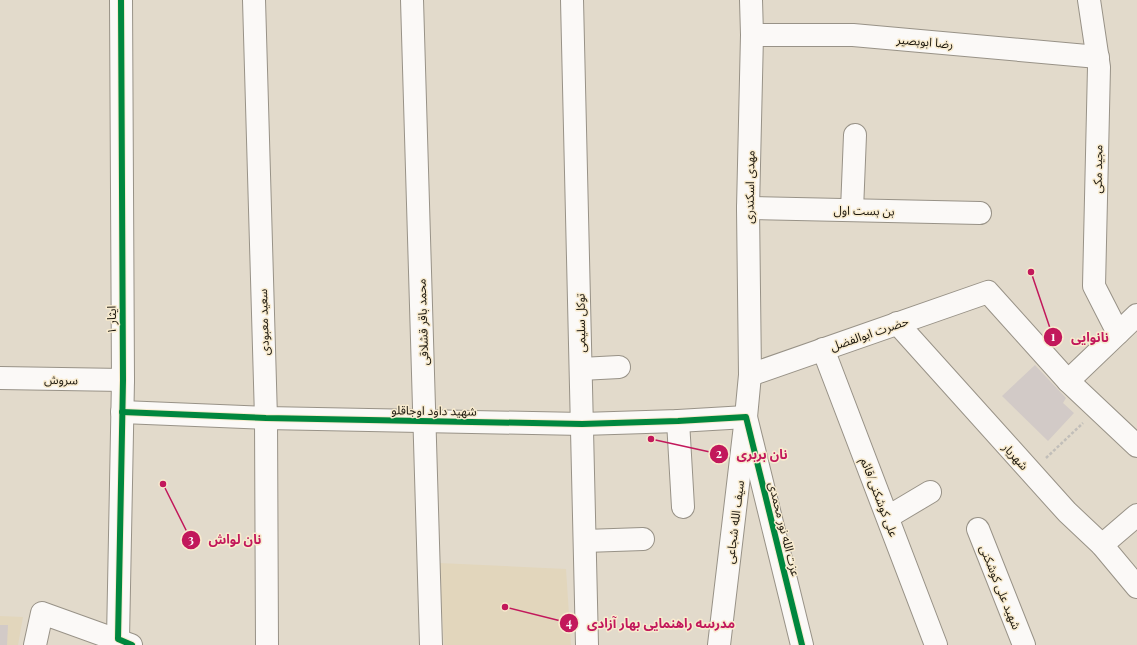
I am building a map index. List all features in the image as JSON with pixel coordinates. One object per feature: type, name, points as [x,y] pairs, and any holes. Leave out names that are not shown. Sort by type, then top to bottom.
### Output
[{"type":"street","name":"ایثار ۱","points":[[121,0],[122,412],[125,642]]},
{"type":"street","name":"سعید معبودی","points":[[254,0],[266,418],[267,645]]},
{"type":"street","name":"محمد باقر قشلاقی","points":[[412,0],[431,645]]},
{"type":"street","name":"توکل سلیمی","points":[[572,0],[587,645]]},
{"type":"street","name":"مهدی اسکندری","points":[[750,375],[748,208],[752,36],[751,0]]},
{"type":"street","name":"مجید مکی","points":[[1089,0],[1100,67],[1094,286],[1118,333]]},
{"type":"street","name":"رضا ابوبصیر","points":[[752,36],[853,35],[1098,57]]},
{"type":"street","points":[[852,210],[855,135]]},
{"type":"street","name":"بن بست اول","points":[[748,208],[980,213]]},
{"type":"street","name":"حضرت ابوالفضل","points":[[750,375],[988,292],[1068,381]]},
{"type":"street","points":[[1137,315],[1068,381],[1137,446]]},
{"type":"street","name":"شهریار","points":[[897,323],[1067,512],[1102,545],[1137,586]]},
{"type":"street","name":"علی کوشکنی/قائم","points":[[823,349],[936,645]]},
{"type":"street","points":[[581,370],[619,367]]},
{"type":"street","name":"سیف الله شجاعی","points":[[719,645],[750,375]]},
{"type":"street","name":"سروش","points":[[0,378],[123,380]]},
{"type":"street","name":"شهید داود اوجاقلو","points":[[122,412],[266,418],[582,424],[746,417]]},
{"type":"street","name":"عزت الله نور محمدی","points":[[746,417],[802,645]]},
{"type":"street","points":[[678,421],[683,507]]},
{"type":"street","points":[[888,517],[930,492]]},
{"type":"street","points":[[1102,545],[1137,515]]},
{"type":"street","name":"شهید علی کوشکنی","points":[[978,529],[1024,645]]},
{"type":"street","points":[[585,541],[643,538]]},
{"type":"street","points":[[35,645],[42,613],[125,642]]},
{"type":"path","points":[[1031,472],[1097,408]]},
{"type":"shaded area","points":[[439,563],[566,569],[571,645],[444,645]]},
{"type":"shaded area","points":[[0,616],[23,617],[18,645],[0,645]]},
{"type":"building","points":[[1035,365],[1066,398],[1063,403],[1074,413],[1048,441],[1002,396]]},
{"type":"building","points":[[0,625],[8,625],[7,645],[0,645]]},
{"type":"cycle path","points":[[121,0],[123,380],[118,639],[132,645]]},
{"type":"cycle path","points":[[122,412],[266,418],[582,424],[746,417],[802,645]]},
{"type":"place","name":"نانوایی","points":[[1031,272]]},
{"type":"place","name":"نان بربری","points":[[651,439]]},
{"type":"place","name":"نان لواش","points":[[163,484]]},
{"type":"place","name":"مدرسه راهنمایی بهار آزادی","points":[[505,607]]}]
